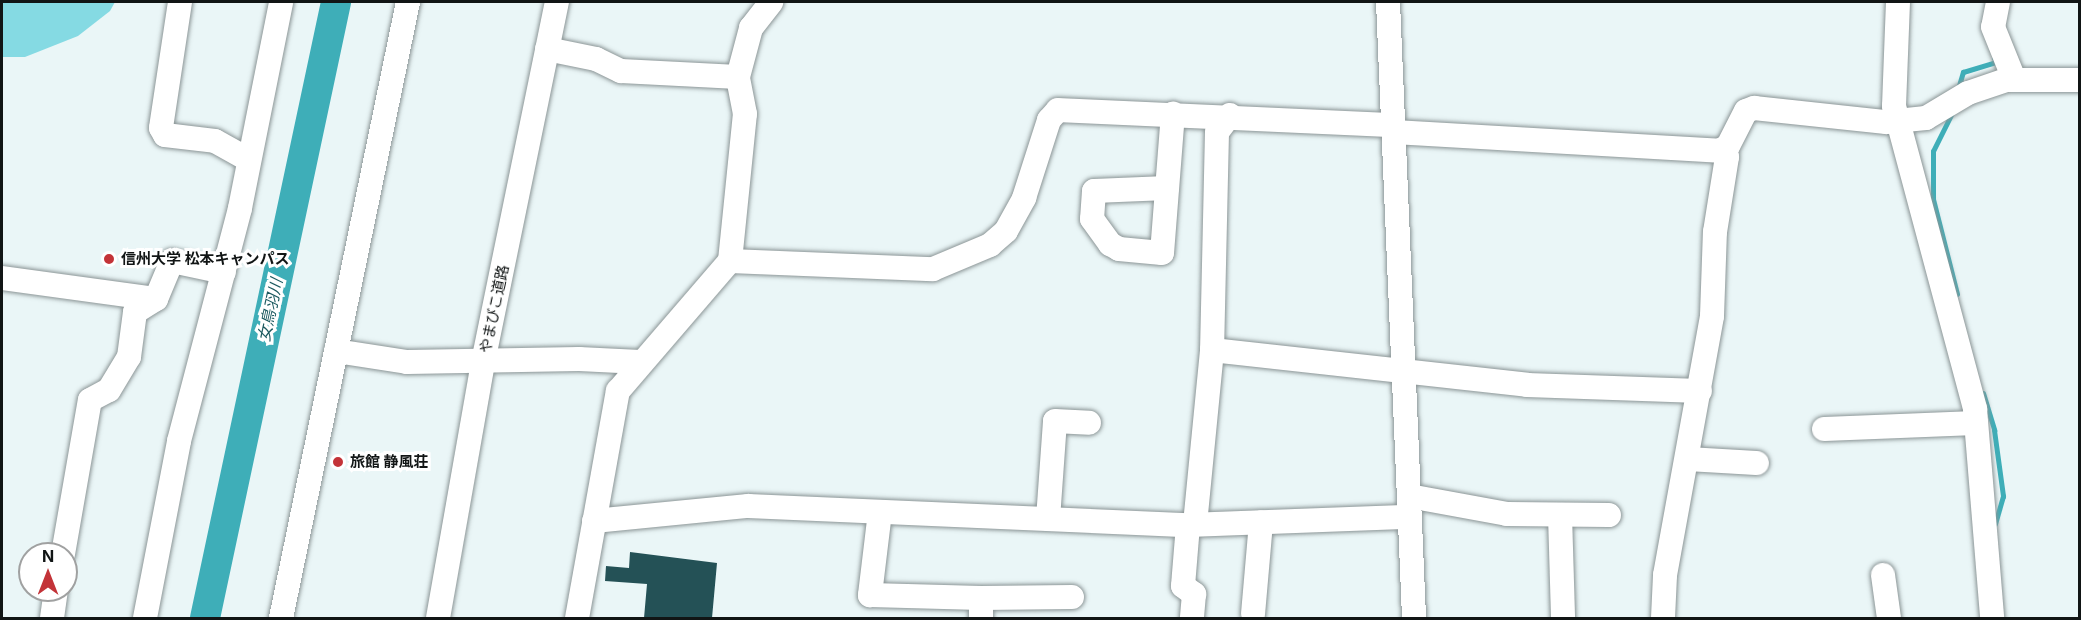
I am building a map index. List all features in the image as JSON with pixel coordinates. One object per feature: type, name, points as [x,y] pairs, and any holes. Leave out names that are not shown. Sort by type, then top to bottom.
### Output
[{"type":"street","points":[[180,2],[161,128],[165,135],[214,141],[249,160]]},
{"type":"street","points":[[145,618],[179,441],[224,272],[281,2]]},
{"type":"street","points":[[281,618],[408,2]]},
{"type":"street","name":"やまびこ道路","points":[[438,618],[483,362],[557,2]]},
{"type":"street","points":[[577,618],[618,391],[640,362],[730,261],[745,114],[738,77],[752,28],[771,2]]},
{"type":"street","points":[[1388,2],[1414,618]]},
{"type":"street","points":[[1898,2],[1894,106],[1959,342],[1976,423],[1992,618]]},
{"type":"street","points":[[1998,2],[1992,27],[2014,80]]},
{"type":"street","points":[[547,49],[596,59],[621,71],[738,77]]},
{"type":"street","points":[[1663,618],[1665,575],[1712,316],[1715,232],[1727,157],[1725,148],[1746,111],[1754,108],[1898,120],[1926,118],[1968,93],[2014,80],[2079,80]]},
{"type":"street","points":[[730,261],[933,268],[990,245],[1006,231],[1024,198],[1049,120],[1058,110],[1230,115],[1541,142],[1725,148]]},
{"type":"street","points":[[1167,188],[1173,113]]},
{"type":"street","points":[[1192,618],[1194,594],[1183,586],[1202,415],[1212,350],[1217,132],[1230,115]]},
{"type":"street","points":[[65,542],[90,400],[108,390],[129,357],[135,312],[156,299],[172,261],[224,272]]},
{"type":"street","points":[[2,278],[156,299]]},
{"type":"street","points":[[1212,350],[1403,368],[1527,385],[1700,391]]},
{"type":"street","points":[[336,351],[407,362],[579,359],[640,362]]},
{"type":"street","points":[[1048,519],[1055,421],[1089,423]]},
{"type":"street","points":[[1824,429],[1976,423]]},
{"type":"street","points":[[1687,459],[1757,463]]},
{"type":"street","points":[[594,521],[748,506],[1191,524],[1261,522],[1410,507],[1507,514],[1610,515]]},
{"type":"street","points":[[880,512],[870,595],[981,608],[1072,597]]},
{"type":"street","points":[[1560,515],[1563,618]]},
{"type":"street","points":[[1252,614],[1261,522]]},
{"type":"street","points":[[1883,575],[1889,618]]},
{"type":"street","points":[[52,618],[54,602]]},
{"type":"shaded area","points":[[2,2],[115,2],[110,11],[78,36],[25,57],[2,57]]},
{"type":"building","points":[[630,552],[717,563],[712,618],[644,618],[647,584],[605,581],[606,566],[629,568]]},
{"type":"waterway","name":"女鳥羽川","points":[[205,618],[336,2]]},
{"type":"waterway","points":[[1958,89],[1963,72],[1996,62],[1994,58]]},
{"type":"waterway","points":[[1952,113],[1933,151],[1933,199],[1957,294]]},
{"type":"waterway","points":[[1983,393],[1994,430],[2003,496],[1995,524]]},
{"type":"place","name":"信州大学 松本キャンパス","points":[[109,259]]},
{"type":"place","name":"旅館 静風荘","points":[[338,462]]}]
